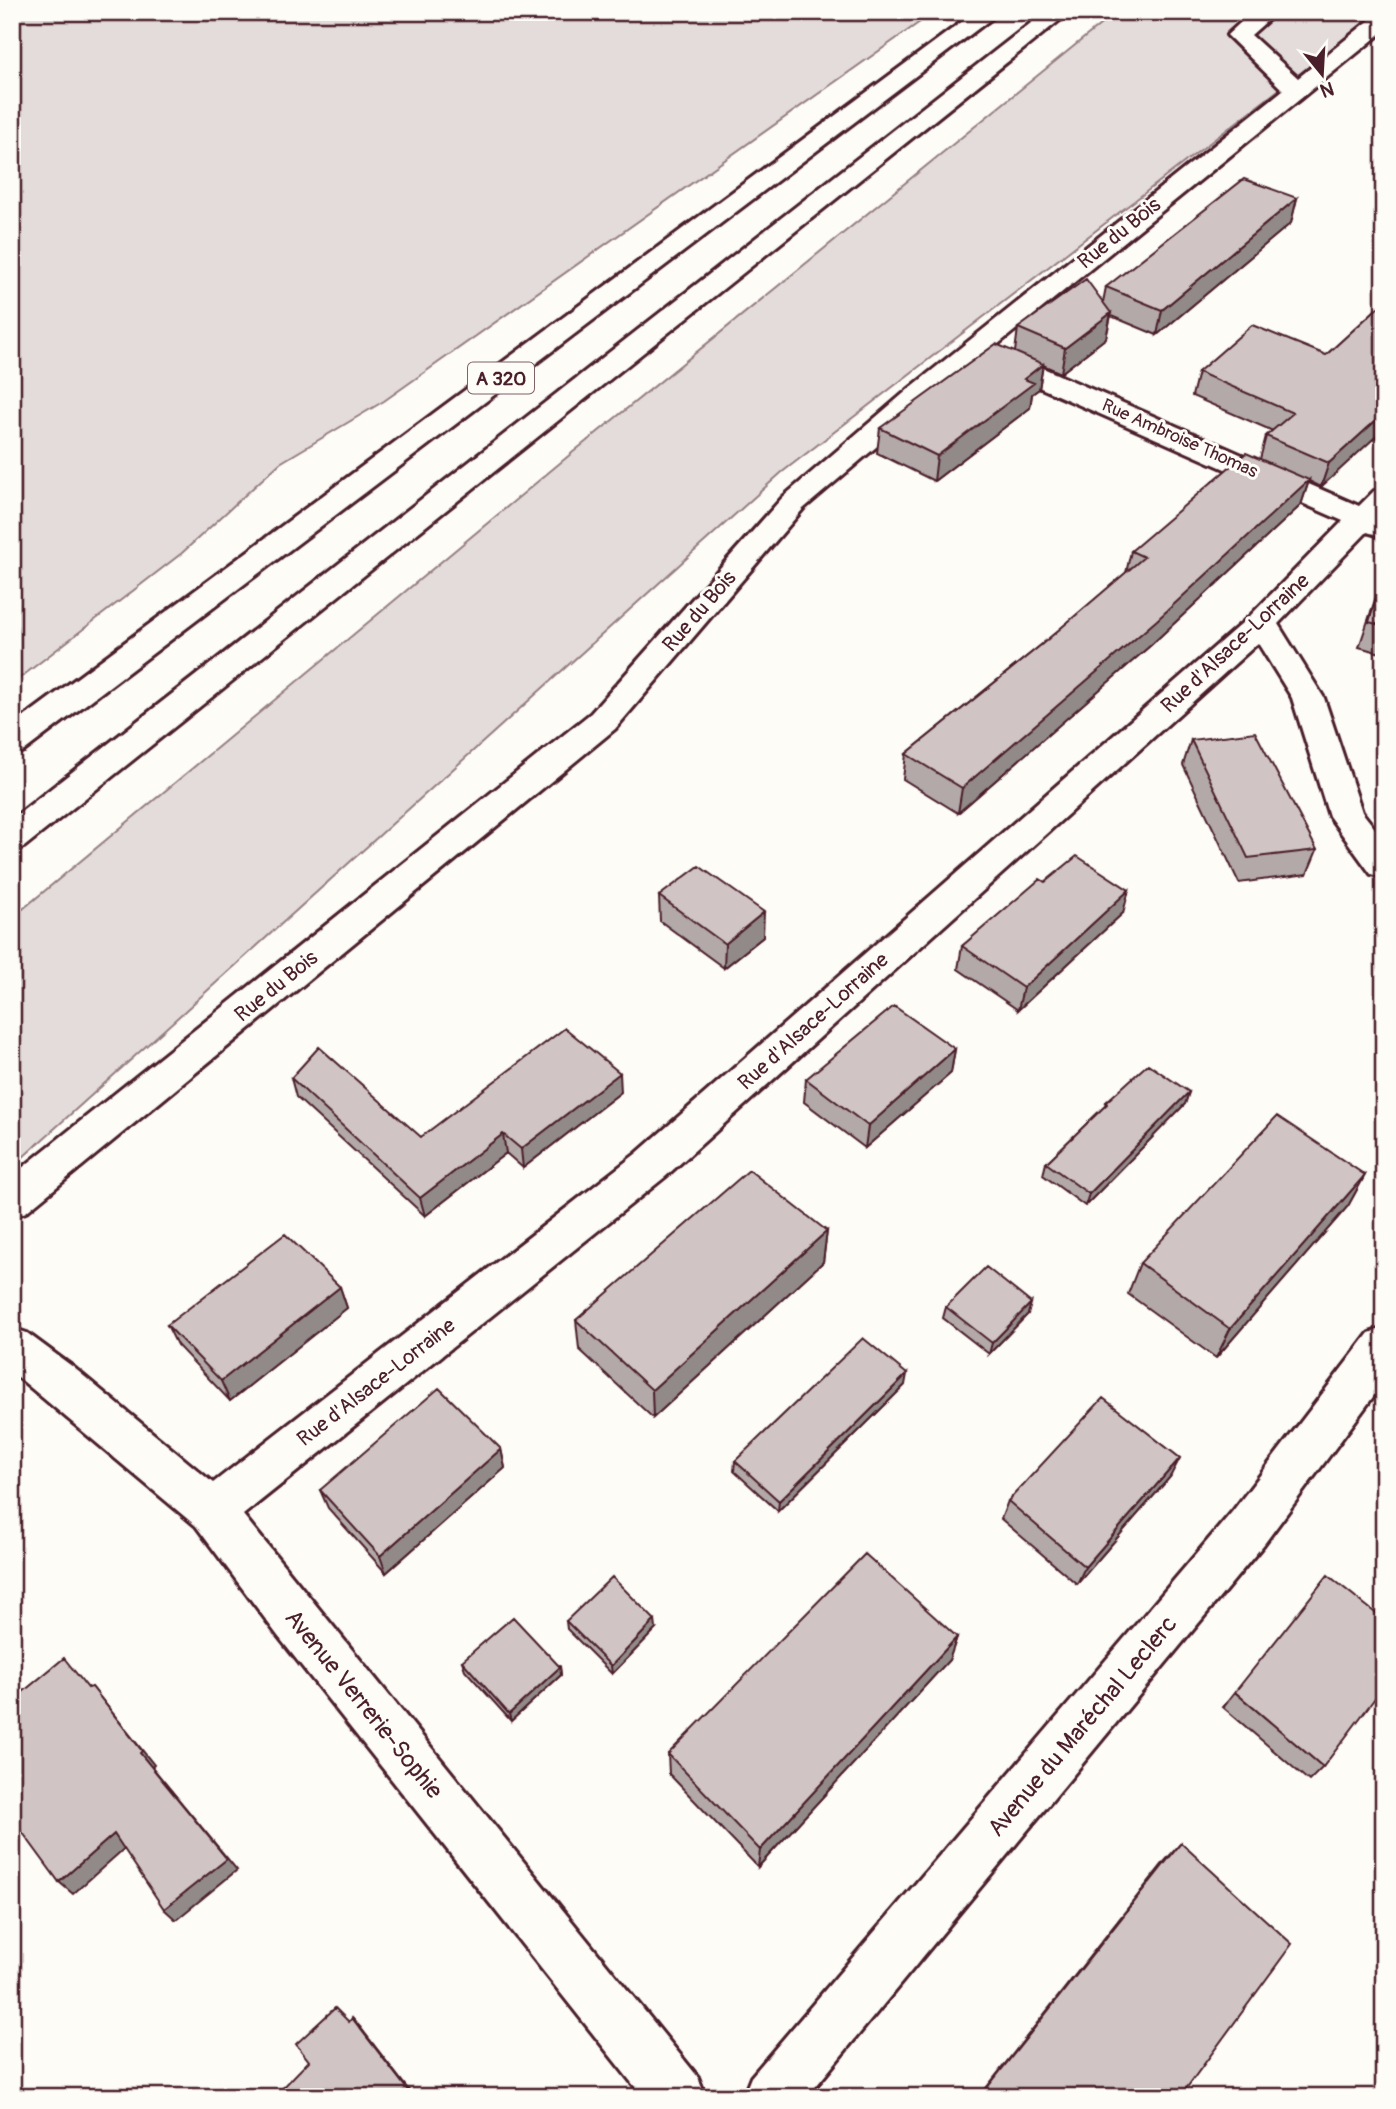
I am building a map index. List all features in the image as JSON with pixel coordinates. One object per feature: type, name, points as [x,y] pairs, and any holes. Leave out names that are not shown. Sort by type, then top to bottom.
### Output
[{"type":"main road","name":"A 320","points":[[12,743],[989,12]]},
{"type":"main road","name":"A 320","points":[[12,838],[1059,12]]},
{"type":"main road","points":[[1266,12],[1238,35],[1297,90]]},
{"type":"main road","name":"Rue du Bois","points":[[12,1200],[603,722],[793,503],[976,349],[1384,20]]},
{"type":"main road","name":"Rue Ambroise Thomas","points":[[976,349],[1377,515]]},
{"type":"main road","name":"Rue d'Alsace-Lorraine","points":[[212,1511],[651,1165],[1261,623],[1377,515]]},
{"type":"main road","points":[[1261,623],[1308,698],[1346,816],[1384,866]]},
{"type":"main road","name":"Avenue Verrerie-Sophie","points":[[12,1347],[58,1381],[212,1511],[295,1619],[678,2097]]},
{"type":"main road","name":"Avenue du Maréchal Leclerc","points":[[771,2097],[1248,1528],[1384,1347]]},
{"type":"shaded area","points":[[12,12],[934,12],[384,401],[280,463],[182,553],[12,684]]},
{"type":"shaded area","points":[[1116,12],[1377,14],[781,473],[12,1167],[12,918],[572,453]]},
{"type":"building","points":[[1244,179],[1297,198],[1162,310],[1106,287]]},
{"type":"building","points":[[1086,279],[1111,313],[1065,348],[1018,328]]},
{"type":"building","points":[[1384,302],[1384,382],[1377,389],[1384,392],[1384,413],[1329,463],[1266,436],[1293,413],[1198,372],[1252,325],[1326,355]]},
{"type":"building","points":[[996,344],[1043,364],[1024,379],[1034,383],[937,456],[880,428]]},
{"type":"building","points":[[1246,453],[1309,480],[1157,620],[962,788],[906,754],[1041,645],[1144,557],[1131,551]]},
{"type":"building","points":[[1384,575],[1384,626],[1369,622]]},
{"type":"building","points":[[1255,732],[1317,850],[1248,858],[1191,740]]},
{"type":"building","points":[[1077,856],[1129,890],[1023,988],[962,946],[1040,879],[1045,882]]},
{"type":"building","points":[[699,866],[764,912],[725,944],[659,896]]},
{"type":"building","points":[[894,1006],[955,1049],[868,1126],[806,1079]]},
{"type":"building","points":[[565,1028],[620,1073],[521,1149],[503,1134],[420,1198],[291,1078],[319,1047],[421,1137]]},
{"type":"building","points":[[1148,1064],[1189,1092],[1089,1194],[1046,1163]]},
{"type":"building","points":[[1277,1116],[1365,1175],[1230,1329],[1140,1263]]},
{"type":"building","points":[[749,1170],[827,1231],[652,1390],[576,1320]]},
{"type":"building","points":[[285,1234],[340,1287],[221,1381],[167,1325]]},
{"type":"building","points":[[986,1267],[1031,1303],[992,1343],[946,1307]]},
{"type":"building","points":[[863,1338],[907,1374],[779,1501],[735,1461]]},
{"type":"building","points":[[439,1388],[501,1449],[380,1556],[320,1490]]},
{"type":"building","points":[[1103,1398],[1180,1458],[1085,1567],[1008,1501]]},
{"type":"building","points":[[865,1554],[957,1637],[760,1850],[668,1754]]},
{"type":"building","points":[[1328,1575],[1384,1620],[1384,1686],[1323,1767],[1235,1692]]},
{"type":"building","points":[[612,1577],[655,1620],[611,1666],[566,1621]]},
{"type":"building","points":[[513,1617],[560,1667],[509,1714],[462,1661]]},
{"type":"building","points":[[64,1658],[88,1688],[92,1687],[142,1751],[140,1753],[227,1859],[164,1909],[114,1834],[59,1882],[12,1818],[12,1701]]},
{"type":"building","points":[[1181,1843],[1292,1944],[1180,2097],[996,2097],[987,2088]]},
{"type":"building","points":[[335,2008],[349,2022],[352,2018],[413,2097],[274,2097],[309,2061],[296,2044]]}]
